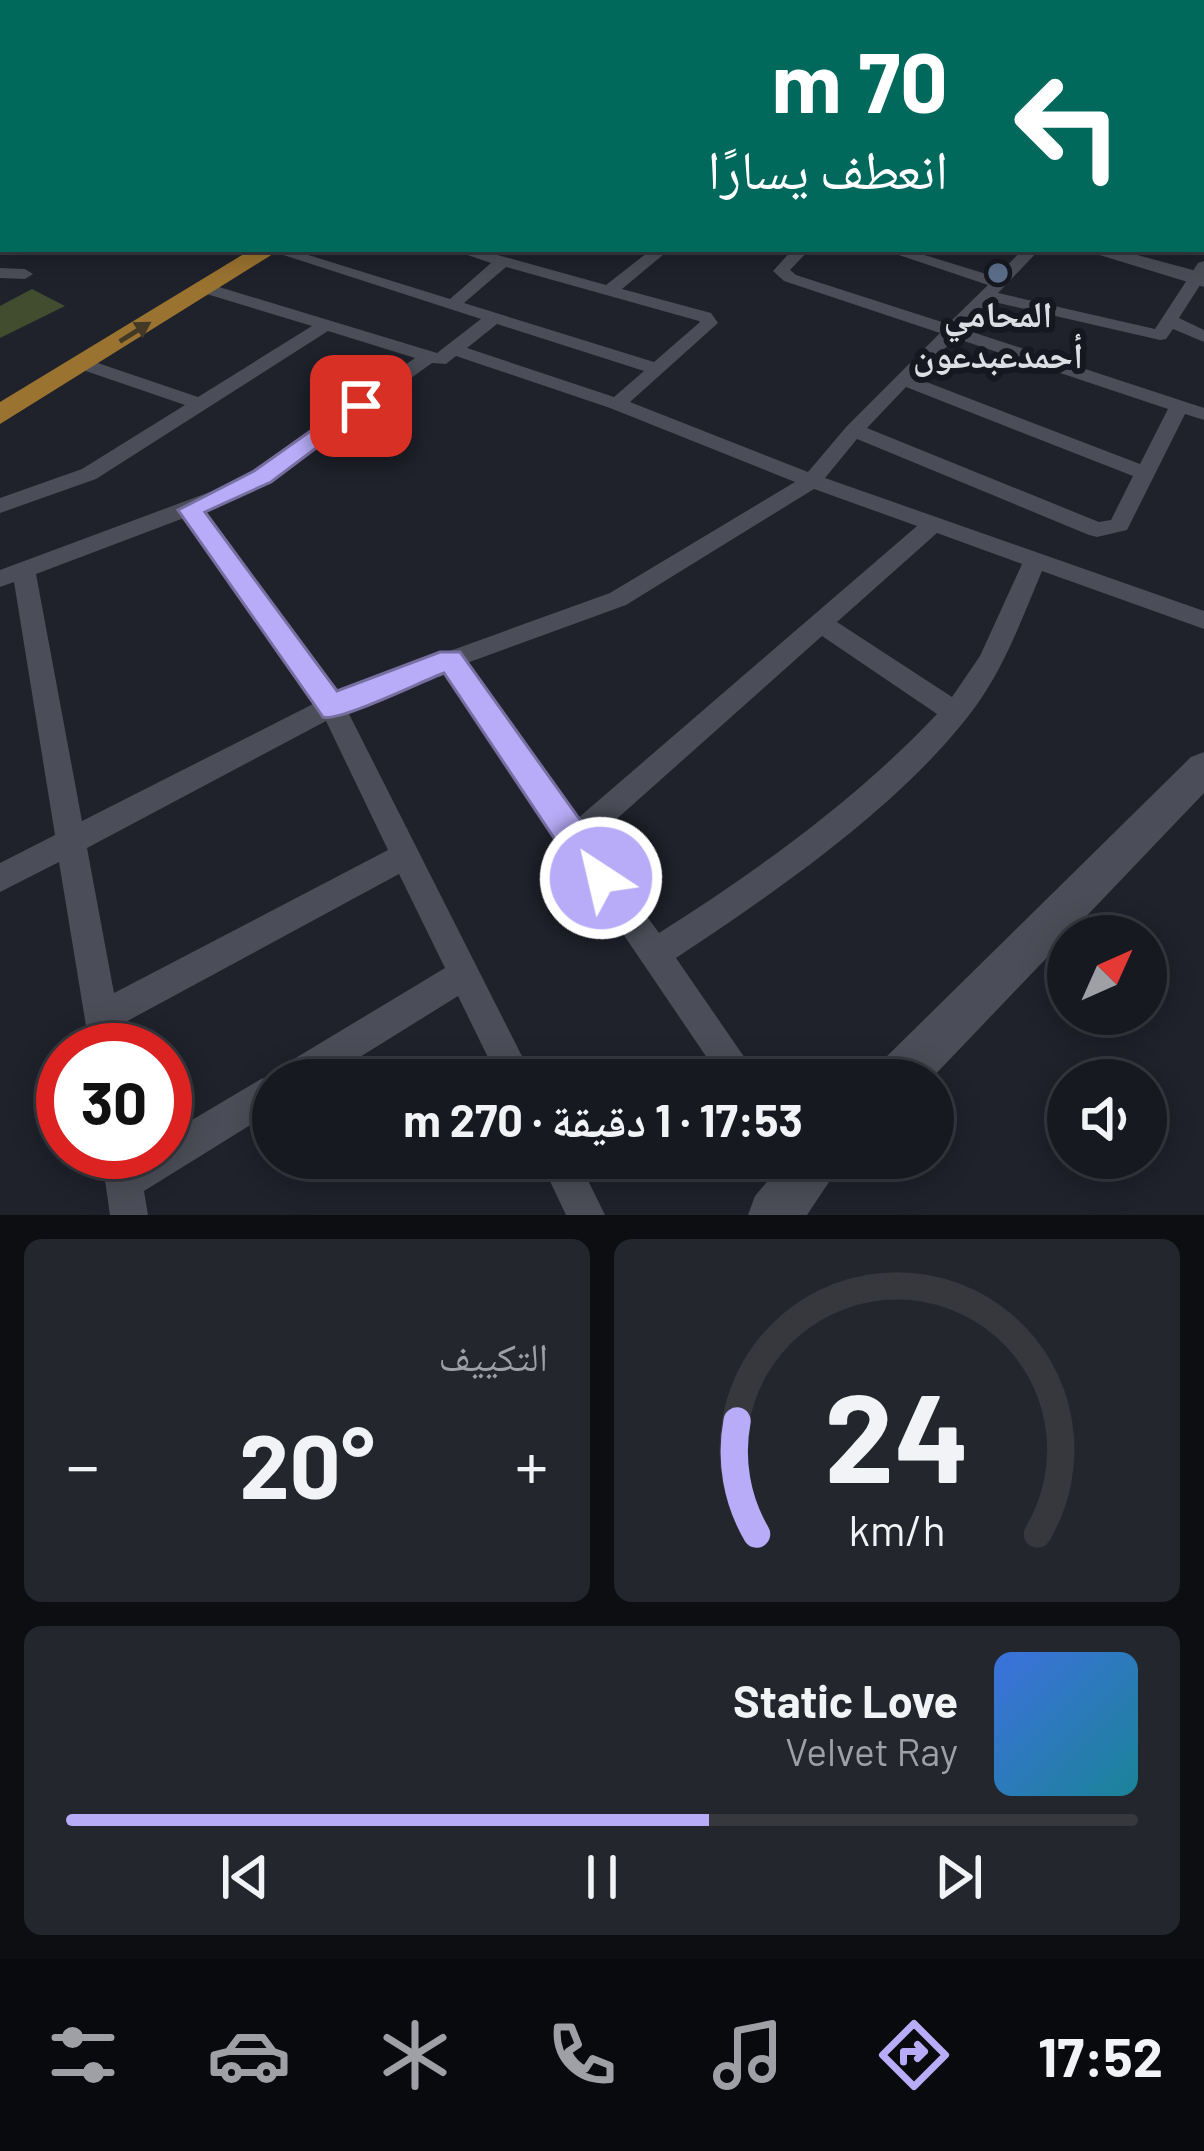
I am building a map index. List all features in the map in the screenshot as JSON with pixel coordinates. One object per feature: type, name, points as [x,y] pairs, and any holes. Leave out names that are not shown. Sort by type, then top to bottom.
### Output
[{"type":"main road","points":[[6,398],[224,252]]},
{"type":"main road","points":[[6,398],[83,364],[266,252]]},
{"type":"main road","points":[[1103,252],[1201,274]]},
{"type":"main road","points":[[918,1059],[1204,768]]},
{"type":"main road","points":[[774,1215],[797,1179]]},
{"type":"street","points":[[280,252],[656,368]]},
{"type":"street","points":[[469,252],[705,317],[709,323],[617,404]]},
{"type":"street","points":[[611,289],[658,252]]},
{"type":"street","points":[[799,252],[781,271],[790,278],[1204,414]]},
{"type":"street","points":[[897,252],[993,289],[1151,335],[1160,335],[1201,274]]},
{"type":"street","points":[[0,878],[74,844],[361,691],[618,599],[812,481],[854,430],[1029,252]]},
{"type":"street","points":[[451,306],[503,261]]},
{"type":"street","points":[[0,273],[25,274]]},
{"type":"street","points":[[206,288],[427,358]]},
{"type":"street","points":[[104,1023],[74,844],[12,575],[190,510],[262,476],[427,358],[458,351],[493,319]]},
{"type":"street","points":[[1169,320],[1204,337]]},
{"type":"street","points":[[0,506],[89,474],[323,327]]},
{"type":"street","points":[[458,351],[617,404],[812,481],[1204,620]]},
{"type":"street","points":[[83,364],[202,405]]},
{"type":"street","points":[[904,380],[1147,474]]},
{"type":"street","points":[[854,430],[1096,530],[1119,525],[1178,406]]},
{"type":"street","points":[[190,510],[333,708],[506,1059]]},
{"type":"street","points":[[574,839],[934,523]]},
{"type":"street","points":[[654,954],[712,918],[854,807],[956,712],[997,650],[1035,559]]},
{"type":"street","points":[[820,623],[956,712]]},
{"type":"street","points":[[450,659],[728,1059]]},
{"type":"street","points":[[103,1016],[408,854]]},
{"type":"street","points":[[326,1059],[463,975]]},
{"type":"street","points":[[124,1183],[252,1104]]},
{"type":"street","points":[[567,1179],[586,1215]]},
{"type":"green space","points":[[32,289],[65,306],[0,338],[0,306]]},
{"type":"place","name":"المحامي أحمدعبدعون","points":[[998,273]]},
{"type":"route","points":[[361,406],[262,476],[190,510],[333,708],[361,691],[450,659],[601,878]]}]
